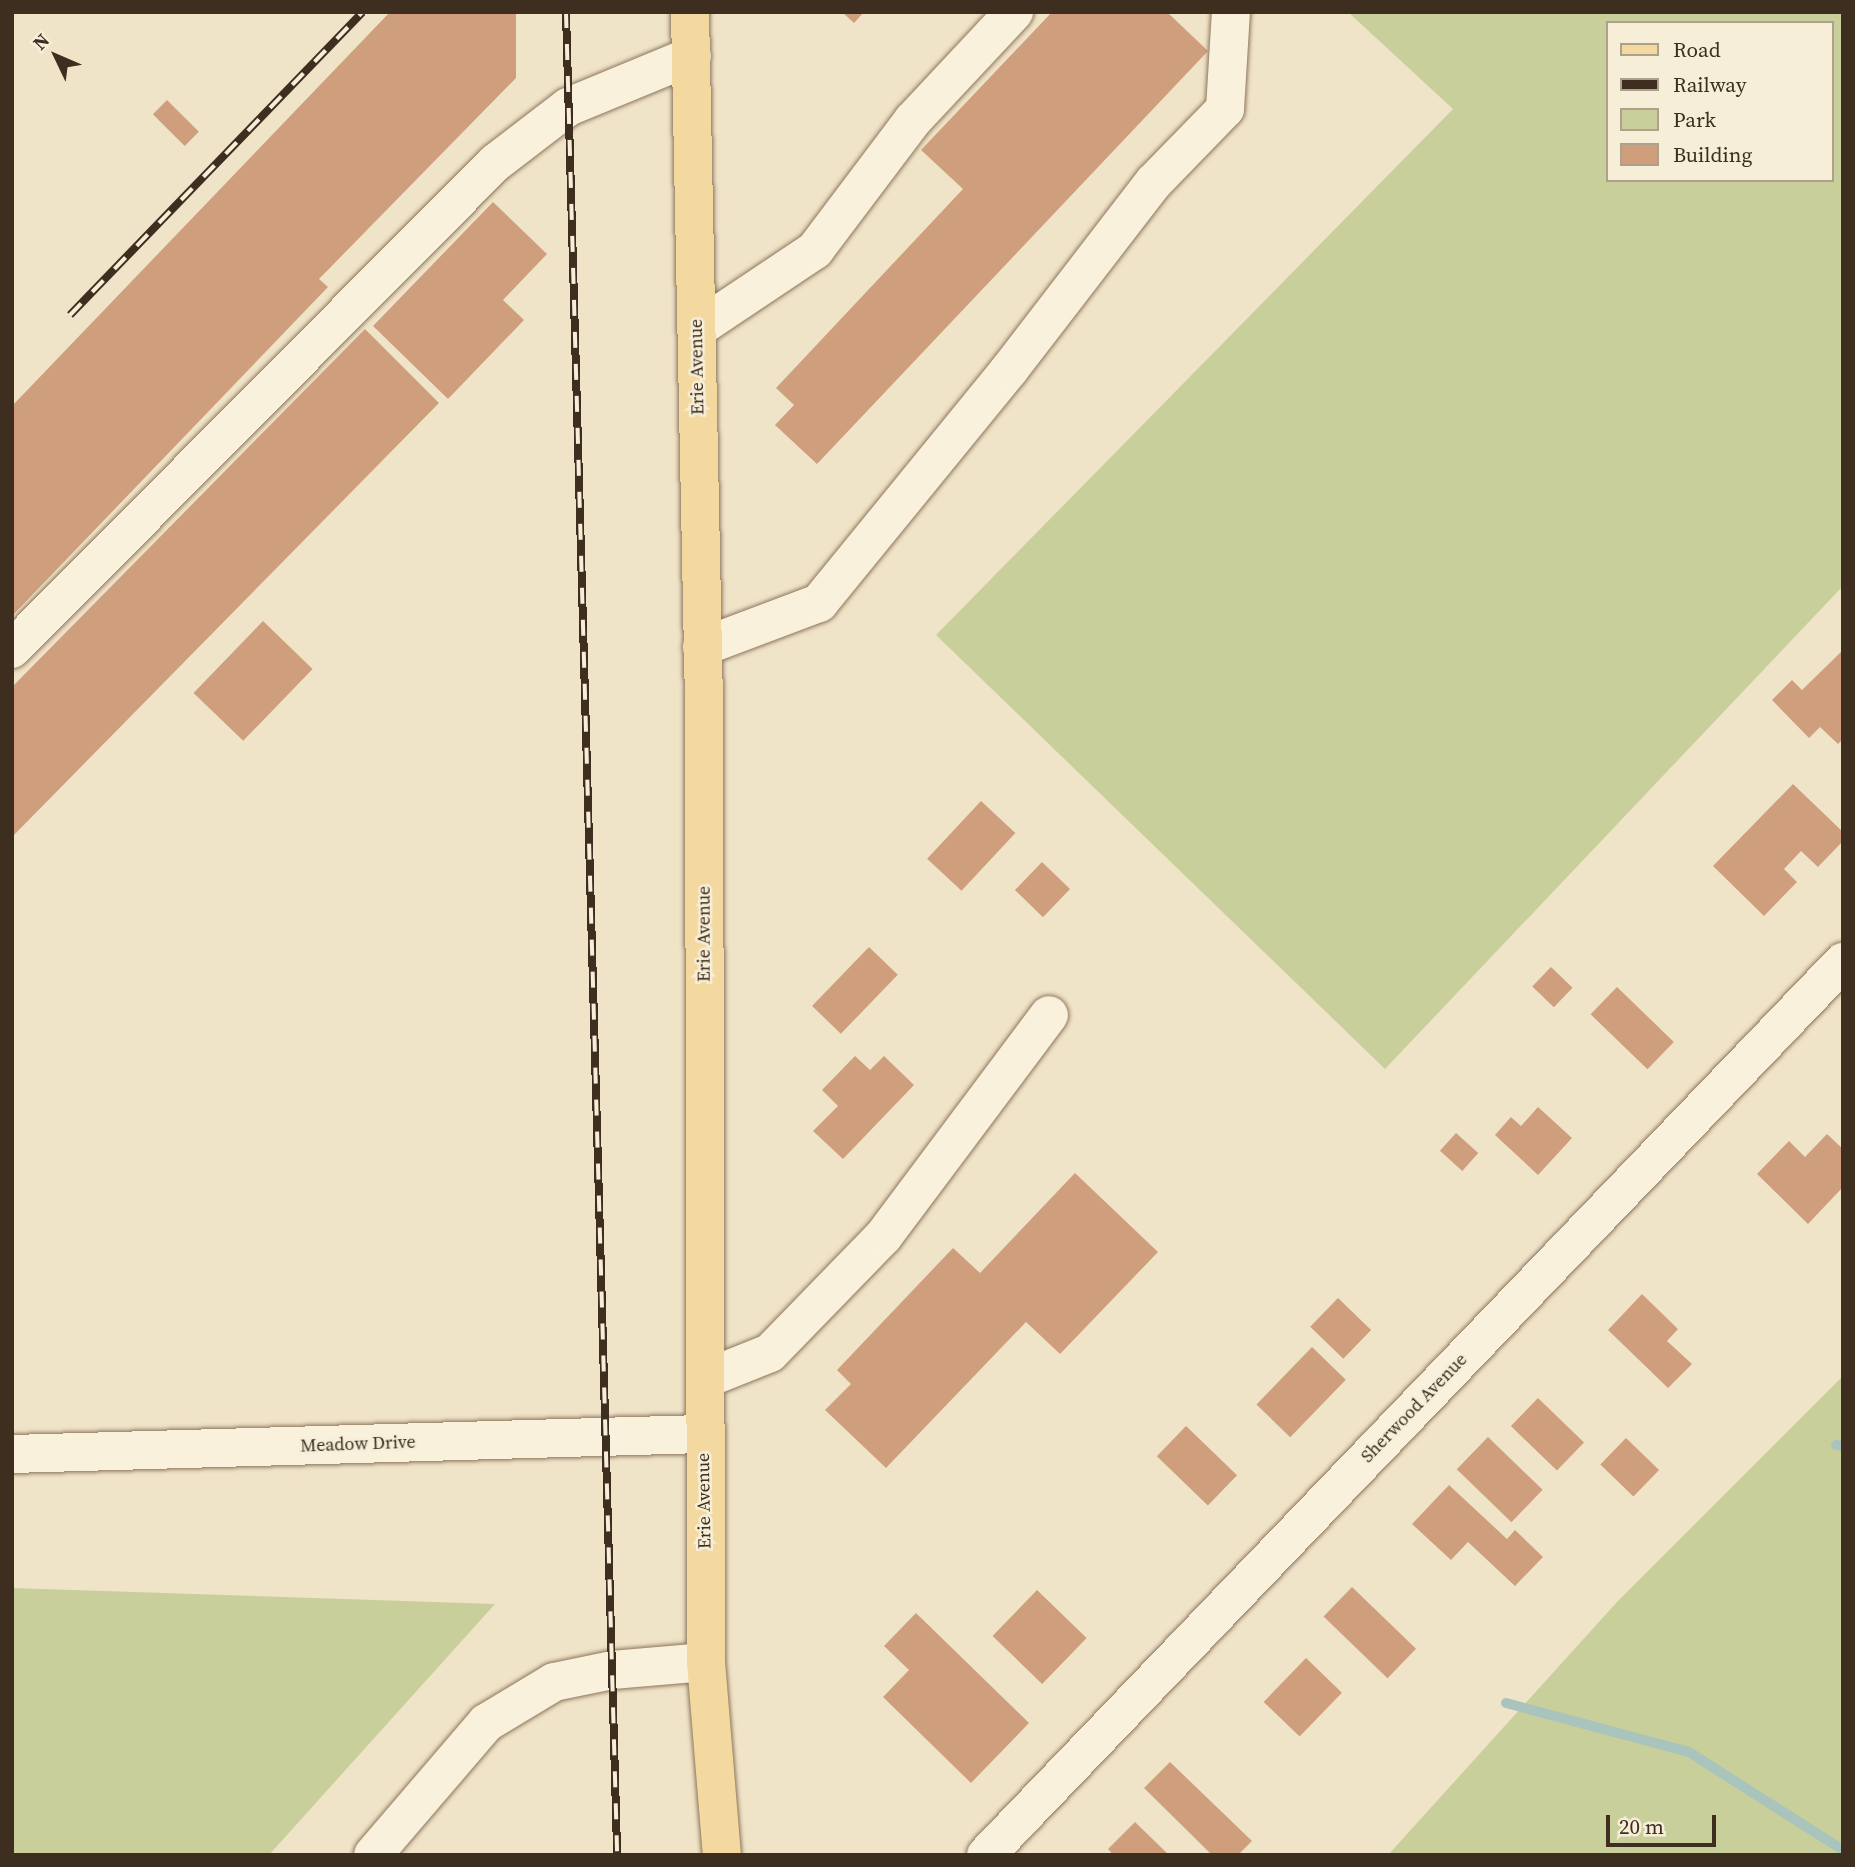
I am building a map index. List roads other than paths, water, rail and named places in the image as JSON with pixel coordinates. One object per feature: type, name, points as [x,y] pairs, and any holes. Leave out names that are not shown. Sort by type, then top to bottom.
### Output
[{"type":"main road","name":"Erie Avenue","points":[[690,12],[702,647],[703,1434],[706,1662],[722,1855]]},
{"type":"street","points":[[697,329],[815,250],[913,120],[1014,12]]},
{"type":"street","points":[[702,647],[819,603],[1009,370],[1154,182],[1225,109],[1231,12]]},
{"type":"street","points":[[12,649],[495,163],[568,107],[692,56]]},
{"type":"street","name":"Sherwood Avenue","points":[[986,1855],[1843,962]]},
{"type":"street","points":[[705,1380],[769,1353],[883,1237],[1049,1015]]},
{"type":"street","name":"Meadow Drive","points":[[12,1454],[703,1434]]},
{"type":"street","points":[[373,1855],[485,1723],[554,1682],[612,1670],[706,1662]]},
{"type":"waterway","points":[[1836,1445],[1843,1446]]},
{"type":"waterway","points":[[1506,1703],[1689,1752],[1843,1850]]},
{"type":"railway","points":[[70,315],[363,12]]},
{"type":"railway","points":[[566,12],[617,1855]]}]
